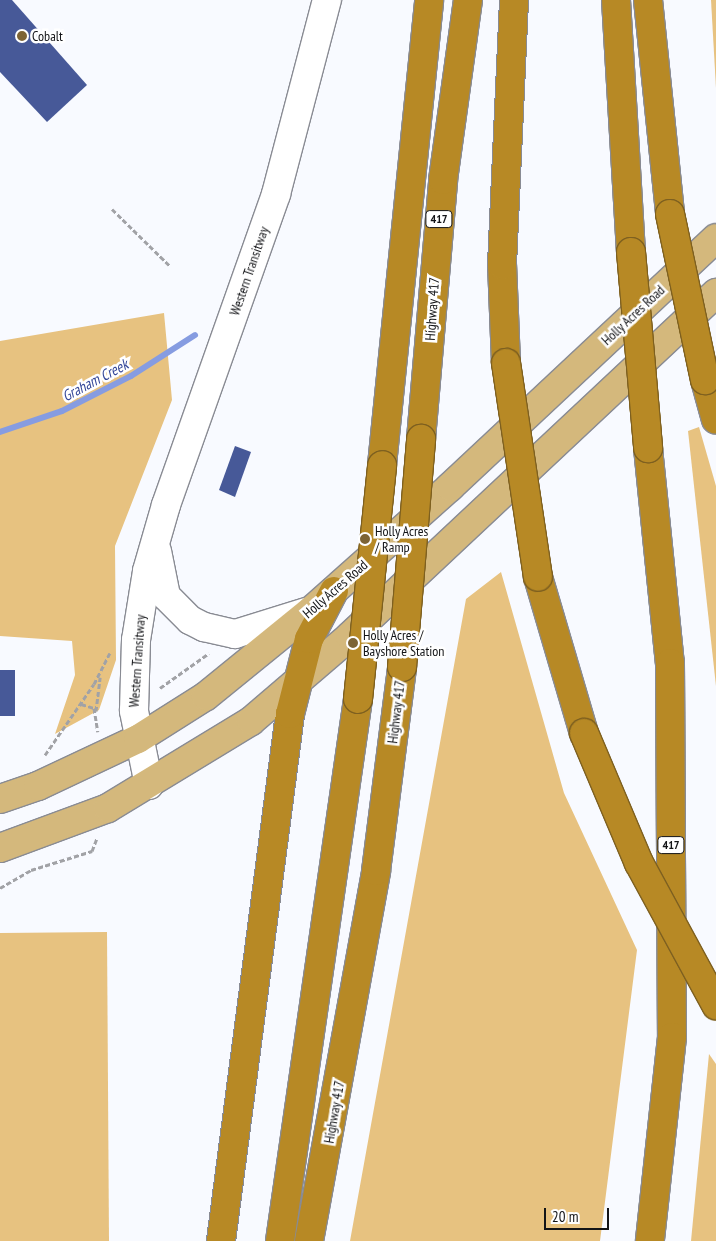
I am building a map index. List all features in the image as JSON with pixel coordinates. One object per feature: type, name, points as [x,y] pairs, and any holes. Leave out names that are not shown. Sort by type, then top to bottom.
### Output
[{"type":"highway","points":[[280,1241],[358,699],[429,0]]},
{"type":"highway","name":"Highway 417","points":[[309,1241],[376,871],[402,667],[443,180],[468,0]]},
{"type":"highway","points":[[514,0],[502,265],[506,363],[538,577],[584,733],[639,863],[716,1005]]},
{"type":"highway","name":"417","points":[[616,0],[631,252],[648,448],[670,662],[672,1027],[661,1171],[650,1241]]},
{"type":"highway","points":[[648,0],[670,214],[705,380],[716,420]]},
{"type":"highway","points":[[221,1241],[295,685],[309,640],[334,591]]},
{"type":"main road","name":"Holly Acres Road","points":[[0,799],[138,740],[206,696],[334,591],[716,238]]},
{"type":"main road","points":[[0,848],[108,808],[149,786],[251,721],[295,685],[716,293]]},
{"type":"lane","name":"Western Transitway","points":[[149,786],[138,740],[136,640],[156,537],[276,194],[327,0]]},
{"type":"lane","name":"Western Transitway","points":[[156,537],[166,596],[190,620],[223,633],[260,630],[312,610]]},
{"type":"path","points":[[112,209],[170,266]]},
{"type":"path","points":[[157,693],[164,682],[204,658],[223,633]]},
{"type":"path","points":[[41,759],[100,674],[114,646]]},
{"type":"path","points":[[99,736],[96,714],[100,674]]},
{"type":"path","points":[[80,704],[91,705],[96,714]]},
{"type":"path","points":[[0,888],[31,870],[92,850],[99,830]]},
{"type":"shaded area","points":[[711,0],[716,0],[716,88]]},
{"type":"shaded area","points":[[164,313],[172,400],[115,546],[116,660],[99,710],[55,734],[75,675],[72,641],[0,636],[0,341]]},
{"type":"shaded area","points":[[699,427],[716,486],[716,686],[688,431]]},
{"type":"shaded area","points":[[501,572],[564,793],[637,950],[600,1241],[350,1241],[466,599]]},
{"type":"shaded area","points":[[107,932],[109,1241],[0,1241],[0,933]]},
{"type":"shaded area","points":[[709,1054],[716,1064],[716,1241],[691,1241]]},
{"type":"building","name":"Cobalt","points":[[0,0],[12,0],[87,85],[47,122],[0,72]]},
{"type":"building","points":[[235,446],[251,452],[235,497],[219,490]]},
{"type":"building","points":[[0,670],[15,670],[15,716],[0,716]]},
{"type":"waterway","name":"Graham Creek","points":[[0,432],[62,411],[131,376],[195,335]]},
{"type":"place","name":"Cobalt","points":[[22,36]]},
{"type":"place","name":"Holly Acres / Ramp","points":[[365,539]]},
{"type":"place","name":"Holly Acres / Bayshore Station","points":[[353,643]]}]
